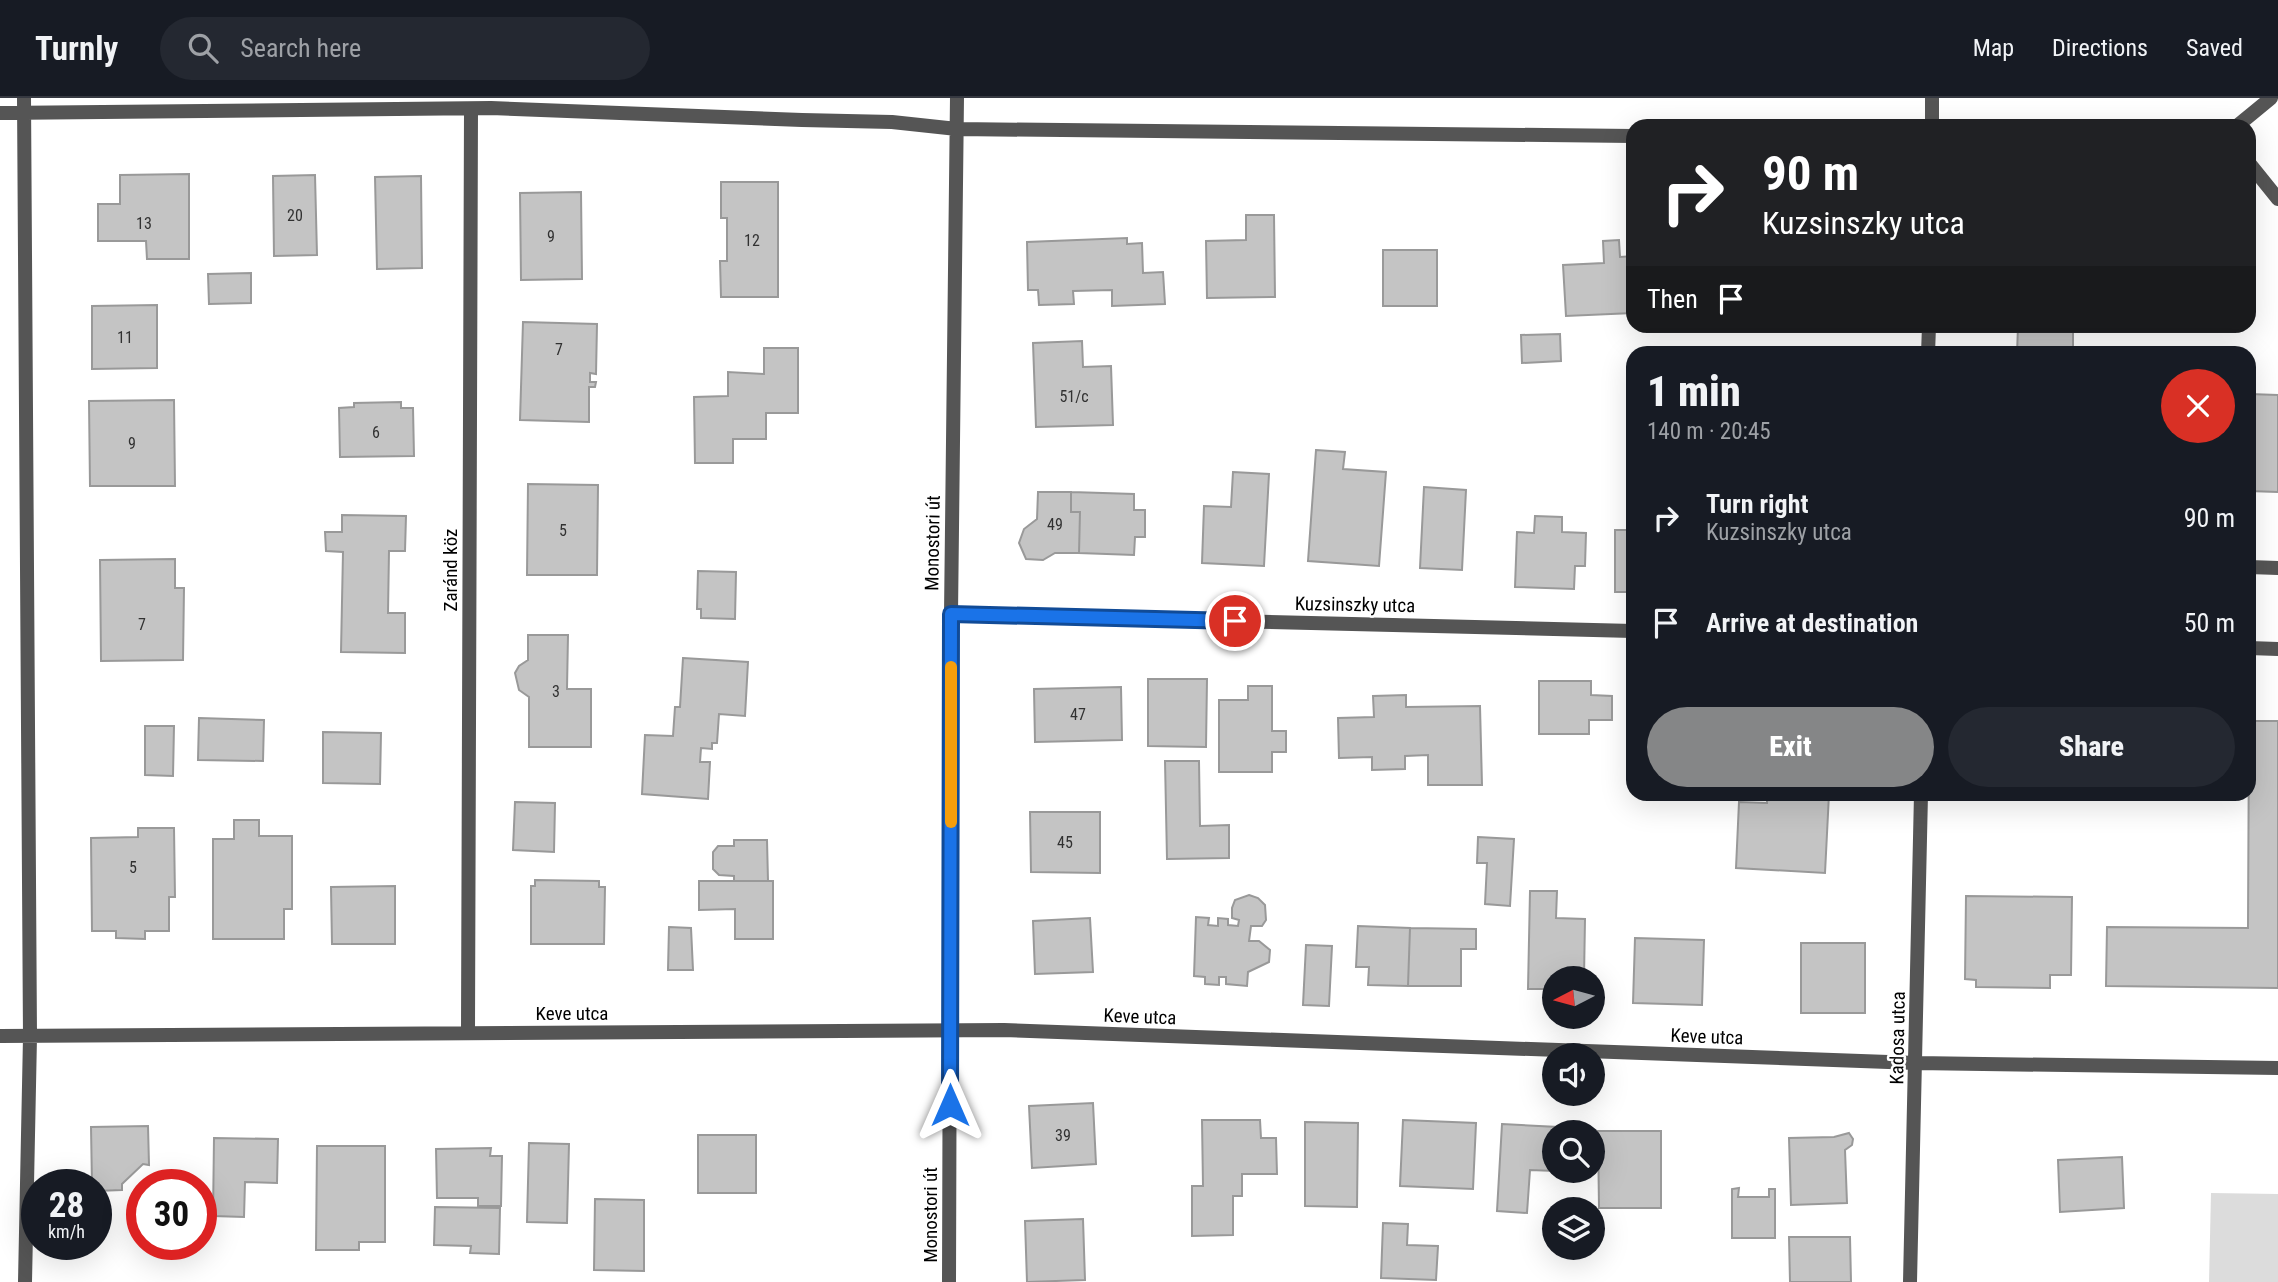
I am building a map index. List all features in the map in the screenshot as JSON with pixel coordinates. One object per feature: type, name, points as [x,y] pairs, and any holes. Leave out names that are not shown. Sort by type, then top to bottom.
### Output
[{"type":"street","points":[[24,98],[30,1037],[25,1282]]},
{"type":"street","name":"Monostori út","points":[[950,1282],[951,614],[957,98]]},
{"type":"street","points":[[1932,119],[1933,98]]},
{"type":"street","points":[[2246,119],[2271,98]]},
{"type":"street","points":[[0,113],[471,109],[892,122],[957,129],[1626,136]]},
{"type":"street","name":"Zaránd köz","points":[[468,1032],[471,109]]},
{"type":"street","points":[[2256,172],[2278,200]]},
{"type":"street","points":[[2256,567],[2278,568]]},
{"type":"street","name":"Kuzsinszky utca","points":[[951,614],[1626,631]]},
{"type":"street","points":[[2256,648],[2278,649]]},
{"type":"street","name":"Kadosa utca","points":[[1910,1282],[1921,801]]},
{"type":"street","name":"Keve utca","points":[[0,1036],[950,1030],[1916,1063],[2278,1068]]},
{"type":"shaded area","points":[[2211,1193],[2278,1194],[2278,1282],[2209,1282]]},
{"type":"building","points":[[189,174],[189,259],[147,259],[146,241],[98,241],[98,204],[120,204],[120,175]]},
{"type":"building","points":[[315,175],[317,255],[274,256],[273,176]]},
{"type":"building","points":[[421,176],[422,268],[377,269],[375,177]]},
{"type":"building","points":[[721,182],[778,182],[778,297],[721,297],[720,261],[727,261],[727,218],[721,218]]},
{"type":"building","points":[[581,192],[582,279],[521,280],[520,193]]},
{"type":"building","points":[[1246,215],[1274,215],[1275,297],[1207,298],[1206,241],[1246,240]]},
{"type":"building","points":[[1127,238],[1127,244],[1142,243],[1143,273],[1163,272],[1165,304],[1112,306],[1112,290],[1073,291],[1074,304],[1039,305],[1038,290],[1028,290],[1027,242]]},
{"type":"building","points":[[1619,240],[1620,257],[1626,257],[1626,313],[1566,316],[1563,265],[1604,263],[1603,241]]},
{"type":"building","points":[[1383,250],[1437,250],[1437,306],[1383,306]]},
{"type":"building","points":[[251,273],[251,303],[209,304],[208,274]]},
{"type":"building","points":[[157,305],[157,368],[92,369],[92,306]]},
{"type":"building","points":[[523,322],[597,324],[596,374],[590,373],[590,382],[596,382],[595,387],[589,387],[589,422],[520,420]]},
{"type":"building","points":[[2018,333],[2073,333],[2073,346],[2017,346]]},
{"type":"building","points":[[1560,334],[1561,361],[1522,363],[1521,335]]},
{"type":"building","points":[[1082,341],[1083,367],[1111,366],[1113,425],[1036,427],[1033,343]]},
{"type":"building","points":[[764,348],[798,348],[798,413],[766,413],[766,439],[733,439],[733,463],[695,463],[694,397],[728,396],[728,372],[764,374]]},
{"type":"building","points":[[2256,394],[2278,395],[2278,492],[2256,491]]},
{"type":"building","points":[[174,400],[175,486],[90,486],[89,401]]},
{"type":"building","points":[[401,402],[401,408],[413,408],[414,456],[340,457],[339,408],[354,407],[354,403]]},
{"type":"building","points":[[1316,450],[1345,452],[1343,469],[1386,472],[1379,566],[1308,561]]},
{"type":"building","points":[[1233,472],[1269,474],[1264,566],[1202,563],[1204,506],[1231,507]]},
{"type":"building","points":[[528,484],[598,485],[597,575],[527,575]]},
{"type":"building","points":[[1424,487],[1466,490],[1462,570],[1420,568]]},
{"type":"building","points":[[1038,492],[1071,492],[1071,512],[1080,512],[1079,553],[1055,553],[1043,560],[1026,559],[1019,543],[1024,529],[1037,519]]},
{"type":"building","points":[[1071,492],[1134,494],[1134,510],[1145,510],[1145,537],[1135,537],[1134,555],[1079,553],[1080,512],[1071,512]]},
{"type":"building","points":[[342,515],[406,516],[405,551],[389,551],[388,613],[405,613],[405,653],[341,652],[343,552],[326,551],[325,532],[342,532]]},
{"type":"building","points":[[1535,516],[1562,517],[1562,532],[1586,533],[1585,566],[1575,566],[1574,589],[1515,587],[1517,532],[1534,533]]},
{"type":"building","points":[[1615,530],[1626,530],[1626,592],[1615,592]]},
{"type":"building","points":[[175,559],[175,588],[184,588],[183,660],[101,661],[100,560]]},
{"type":"building","points":[[698,571],[736,572],[735,619],[701,618],[701,609],[697,609]]},
{"type":"building","points":[[528,635],[568,635],[567,689],[591,689],[591,747],[529,747],[529,697],[519,690],[515,673],[519,666],[528,660]]},
{"type":"building","points":[[683,658],[748,662],[745,716],[719,714],[717,743],[712,743],[712,749],[701,748],[700,762],[710,762],[708,799],[642,794],[645,735],[673,736],[675,707],[680,707]]},
{"type":"building","points":[[1148,679],[1207,679],[1206,747],[1148,746]]},
{"type":"building","points":[[1539,681],[1591,681],[1591,695],[1612,696],[1612,720],[1589,720],[1589,734],[1539,734]]},
{"type":"building","points":[[1248,686],[1272,686],[1272,731],[1286,731],[1286,752],[1272,752],[1272,772],[1219,772],[1219,700],[1248,700]]},
{"type":"building","points":[[1121,687],[1122,740],[1035,742],[1034,689]]},
{"type":"building","points":[[1406,695],[1406,707],[1480,706],[1482,785],[1428,785],[1428,755],[1405,756],[1405,769],[1372,770],[1372,757],[1339,758],[1338,718],[1374,717],[1373,696]]},
{"type":"building","points":[[199,718],[264,720],[263,761],[198,760]]},
{"type":"building","points":[[2256,721],[2278,721],[2278,988],[2106,986],[2107,927],[2248,928],[2249,801],[2256,801]]},
{"type":"building","points":[[145,726],[174,726],[173,776],[145,775]]},
{"type":"building","points":[[323,732],[381,733],[380,784],[323,783]]},
{"type":"building","points":[[1165,761],[1199,761],[1200,826],[1229,825],[1229,858],[1167,859]]},
{"type":"building","points":[[1829,801],[1825,873],[1736,868],[1739,802]]},
{"type":"building","points":[[515,802],[555,803],[554,852],[513,850]]},
{"type":"building","points":[[1030,812],[1100,812],[1100,873],[1031,872]]},
{"type":"building","points":[[234,820],[259,820],[259,836],[292,836],[292,909],[284,909],[284,939],[213,939],[213,839],[234,839]]},
{"type":"building","points":[[138,828],[174,828],[175,897],[169,897],[169,931],[145,931],[145,939],[116,938],[116,931],[92,931],[91,838],[138,837]]},
{"type":"building","points":[[1478,837],[1514,839],[1510,906],[1485,904],[1487,863],[1477,863]]},
{"type":"building","points":[[734,840],[767,840],[768,881],[734,881],[734,876],[719,875],[713,869],[713,852],[718,846],[734,846]]},
{"type":"building","points":[[535,880],[599,881],[599,887],[605,887],[604,944],[531,944],[531,886],[535,886]]},
{"type":"building","points":[[699,881],[773,881],[773,939],[735,939],[735,909],[699,910]]},
{"type":"building","points":[[395,886],[395,944],[332,944],[331,887]]},
{"type":"building","points":[[1530,891],[1557,891],[1556,918],[1585,919],[1584,966],[1542,966],[1542,989],[1528,989]]},
{"type":"building","points":[[1249,895],[1258,898],[1265,905],[1266,920],[1262,926],[1251,926],[1249,941],[1259,941],[1270,950],[1269,962],[1248,972],[1247,986],[1226,984],[1226,977],[1219,977],[1219,985],[1205,984],[1205,977],[1194,976],[1196,917],[1209,918],[1208,925],[1218,926],[1218,918],[1228,919],[1228,925],[1238,926],[1239,920],[1232,918],[1232,908],[1235,900]]},
{"type":"building","points":[[1966,896],[2072,897],[2071,975],[2050,975],[2050,988],[1976,987],[1976,980],[1965,979]]},
{"type":"building","points":[[1090,918],[1093,972],[1035,974],[1033,921]]},
{"type":"building","points":[[1358,926],[1410,928],[1408,986],[1368,985],[1369,967],[1356,967]]},
{"type":"building","points":[[669,927],[691,928],[693,970],[668,970]]},
{"type":"building","points":[[1410,928],[1476,929],[1476,949],[1461,949],[1461,986],[1408,986]]},
{"type":"building","points":[[1635,938],[1704,940],[1702,1005],[1633,1003]]},
{"type":"building","points":[[1801,943],[1865,943],[1865,1013],[1801,1013]]},
{"type":"building","points":[[1306,945],[1332,946],[1329,1006],[1303,1005]]},
{"type":"building","points":[[1093,1103],[1096,1164],[1032,1168],[1029,1106]]},
{"type":"building","points":[[1202,1120],[1260,1120],[1261,1138],[1276,1138],[1277,1174],[1242,1174],[1242,1196],[1233,1196],[1233,1235],[1192,1236],[1192,1186],[1203,1186]]},
{"type":"building","points":[[1403,1120],[1476,1123],[1473,1189],[1400,1186]]},
{"type":"building","points":[[1305,1122],[1358,1123],[1357,1207],[1305,1206]]},
{"type":"building","points":[[1502,1124],[1542,1126],[1542,1170],[1530,1170],[1527,1213],[1497,1211]]},
{"type":"building","points":[[148,1126],[149,1165],[126,1169],[122,1190],[112,1190],[112,1169],[92,1169],[91,1127]]},
{"type":"building","points":[[1605,1131],[1661,1131],[1661,1208],[1605,1208],[1605,1197],[1599,1197],[1599,1183],[1605,1183]]},
{"type":"building","points":[[1849,1133],[1853,1139],[1852,1145],[1845,1150],[1847,1203],[1791,1205],[1789,1138],[1834,1137]]},
{"type":"building","points":[[698,1135],[756,1135],[756,1193],[698,1193]]},
{"type":"building","points":[[214,1138],[278,1139],[277,1183],[245,1182],[244,1217],[217,1216],[217,1169],[214,1169]]},
{"type":"building","points":[[529,1143],[569,1144],[567,1223],[527,1222]]},
{"type":"building","points":[[317,1146],[385,1146],[385,1242],[359,1242],[359,1250],[316,1250]]},
{"type":"building","points":[[491,1148],[490,1156],[502,1156],[501,1206],[478,1206],[478,1198],[437,1198],[436,1149]]},
{"type":"building","points":[[2122,1157],[2124,1208],[2060,1212],[2058,1160]]},
{"type":"building","points":[[1739,1188],[1738,1197],[1769,1197],[1769,1189],[1775,1189],[1775,1238],[1732,1238],[1732,1189]]},
{"type":"building","points":[[595,1199],[644,1200],[644,1271],[594,1270]]},
{"type":"building","points":[[435,1207],[500,1208],[499,1254],[470,1253],[471,1246],[434,1245]]},
{"type":"building","points":[[1083,1219],[1085,1280],[1027,1282],[1025,1221]]},
{"type":"building","points":[[1383,1223],[1408,1224],[1407,1245],[1438,1246],[1436,1280],[1381,1278]]},
{"type":"building","points":[[1789,1237],[1850,1237],[1851,1282],[1790,1282]]},
{"type":"slow traffic","points":[[951,667],[951,822]]},
{"type":"route","points":[[950,1105],[951,614],[1235,621]]}]
